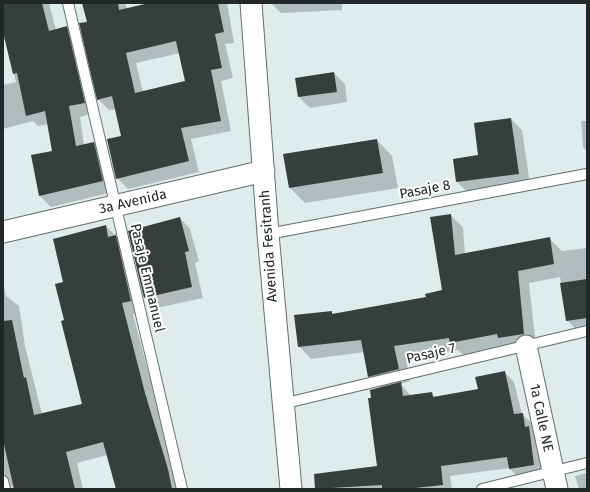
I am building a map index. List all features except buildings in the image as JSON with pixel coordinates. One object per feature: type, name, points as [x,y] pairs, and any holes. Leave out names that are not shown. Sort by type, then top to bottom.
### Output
[{"type":"street","name":"Avenida Fesitranh","points":[[251,3],[268,234],[282,404],[291,489]]},
{"type":"street","name":"3a Avenida","points":[[3,232],[264,171]]},
{"type":"street","name":"1a Calle NE","points":[[526,346],[555,481]]},
{"type":"lane","name":"Pasaje Emmanuel","points":[[68,3],[182,489]]},
{"type":"lane","name":"Pasaje 8","points":[[268,234],[587,174]]},
{"type":"lane","name":"Pasaje 7","points":[[282,404],[587,331]]},
{"type":"lane","points":[[482,489],[555,481],[587,463]]},
{"type":"lane","points":[[3,481],[5,489]]}]
